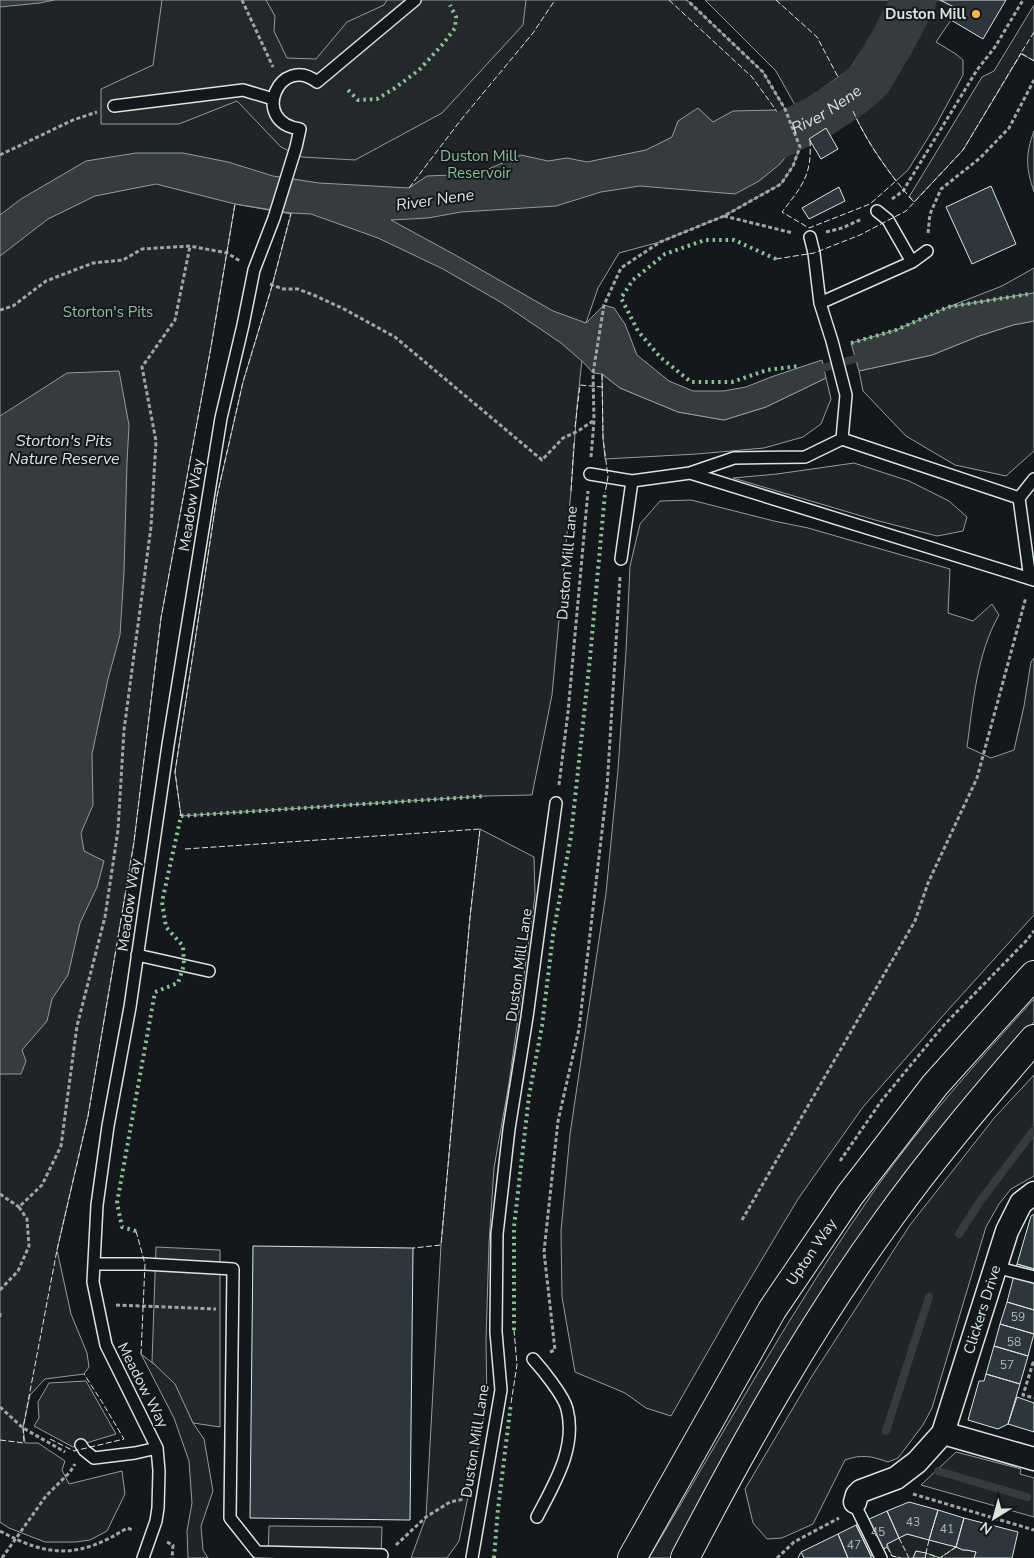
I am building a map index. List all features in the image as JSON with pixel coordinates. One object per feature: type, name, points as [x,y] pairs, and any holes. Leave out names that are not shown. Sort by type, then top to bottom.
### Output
[{"type":"highway","name":"Upton Way","points":[[632,1558],[772,1310],[850,1195],[935,1086],[1034,975]]},
{"type":"highway","points":[[685,1558],[719,1493],[777,1392],[838,1293],[887,1221],[970,1114],[1034,1039]]},
{"type":"street","name":"Clickers Drive","points":[[856,1506],[856,1495],[861,1491],[896,1478],[917,1462],[943,1433],[1007,1231],[1021,1203],[1034,1194]]},
{"type":"street","points":[[943,1433],[1034,1459]]},
{"type":"lane","points":[[114,106],[243,90],[273,99],[275,90],[280,83],[288,78],[297,75],[305,76],[317,82],[415,0]]},
{"type":"lane","name":"Meadow Way","points":[[143,1558],[158,1508],[159,1471],[157,1448],[106,1345],[93,1282],[97,1205],[108,1126],[130,1007],[166,755],[221,418],[254,270],[274,218],[300,129],[291,128],[283,124],[273,108],[273,99]]},
{"type":"lane","points":[[878,211],[888,220],[912,262]]},
{"type":"lane","points":[[810,237],[820,303],[846,395],[842,439]]},
{"type":"lane","points":[[820,303],[912,262],[927,251]]},
{"type":"lane","points":[[590,474],[632,481],[690,473],[734,458],[804,457],[842,439],[1018,498]]},
{"type":"lane","points":[[690,473],[1032,580],[1018,498]]},
{"type":"lane","points":[[1018,498],[1034,480]]},
{"type":"lane","points":[[621,559],[632,481]]},
{"type":"lane","name":"Duston Mill Lane","points":[[472,1558],[501,1390],[496,1332],[497,1234],[509,1129],[528,1017],[556,803]]},
{"type":"lane","points":[[137,955],[209,970]]},
{"type":"lane","points":[[94,1264],[145,1264],[233,1269],[230,1518],[257,1552],[382,1555]]},
{"type":"lane","points":[[995,1266],[1034,1277]]},
{"type":"lane","points":[[533,1359],[548,1377],[567,1408],[570,1437],[559,1473],[537,1517]]},
{"type":"lane","points":[[81,1445],[94,1458],[157,1448]]},
{"type":"lane","points":[[856,1506],[881,1558]]},
{"type":"path","points":[[242,0],[280,83]]},
{"type":"path","name":"Duston Mill Lane","points":[[556,803],[568,712],[590,474],[594,420],[593,373],[604,306],[621,268],[660,242],[724,216],[781,184],[793,166],[800,147],[785,109],[763,72],[687,0]]},
{"type":"path","points":[[724,216],[810,237],[842,228],[878,211],[903,190],[977,70],[995,47],[1023,0]]},
{"type":"path","points":[[927,251],[930,214],[941,189],[980,158],[1009,128],[1034,80]]},
{"type":"path","points":[[0,155],[73,120],[114,106]]},
{"type":"path","points":[[19,1207],[42,1185],[61,1146],[77,1026],[105,917],[118,830],[124,730],[151,527],[156,441],[142,368],[175,320],[190,246]]},
{"type":"path","points":[[0,310],[13,306],[46,281],[94,263],[122,260],[142,249],[190,246],[227,253],[254,270],[272,286],[283,289],[298,289],[316,296],[395,337],[542,460],[563,438],[594,420]]},
{"type":"path","points":[[533,1359],[555,1350],[544,1252],[558,1121],[579,1029],[607,788],[621,559]]},
{"type":"path","points":[[742,1220],[915,921],[928,883],[977,778],[1032,580]]},
{"type":"path","points":[[0,1194],[19,1207],[27,1219],[29,1246],[18,1271],[0,1290]]},
{"type":"path","points":[[116,1305],[233,1310]]},
{"type":"path","points":[[0,1313],[0,1319]]},
{"type":"path","points":[[1034,1363],[1024,1395],[1034,1398]]},
{"type":"path","points":[[0,1407],[23,1428],[78,1459],[92,1456]]},
{"type":"path","points":[[2,1558],[46,1496],[70,1472],[78,1459]]},
{"type":"path","points":[[905,1492],[1034,1530]]},
{"type":"path","points":[[382,1555],[400,1542],[426,1517],[450,1502],[482,1496]]},
{"type":"path","points":[[777,1558],[794,1542],[856,1506]]},
{"type":"path","points":[[0,1531],[29,1548],[57,1555],[76,1555],[104,1544],[127,1528]]},
{"type":"path","points":[[172,1558],[173,1544]]},
{"type":"green space","points":[[0,0],[687,0],[763,72],[785,109],[800,147],[793,166],[781,184],[724,216],[660,242],[619,253],[598,288],[586,323],[552,695],[532,795],[486,796],[181,816],[175,772],[217,496],[243,382],[272,286],[291,214],[235,204],[211,347],[161,618],[134,842],[88,1116],[57,1250],[71,1314],[87,1353],[89,1367],[84,1374],[45,1379],[30,1395],[23,1428],[25,1443],[38,1443],[65,1461],[62,1470],[69,1484],[122,1471],[125,1494],[107,1531],[90,1540],[76,1542],[45,1542],[9,1528],[0,1522]]},
{"type":"green space","points":[[705,0],[894,0],[850,69],[796,107],[776,71]]},
{"type":"green space","points":[[923,0],[940,0],[956,8],[951,20],[936,42],[963,60],[963,75],[936,125],[908,170],[896,181],[878,156],[853,111],[875,87],[884,73]]},
{"type":"green space","points":[[1034,5],[1034,59],[1021,54],[963,150],[914,202],[909,197],[982,77],[994,71]]},
{"type":"green space","points":[[1034,131],[1034,192],[1029,176],[1028,155]]},
{"type":"green space","points":[[1034,268],[1034,293],[948,307],[1002,286]]},
{"type":"green space","points":[[1034,321],[1034,451],[1006,476],[955,465],[906,436],[863,391],[859,371],[932,355],[979,336],[1013,325]]},
{"type":"green space","points":[[602,374],[620,388],[678,412],[724,420],[766,407],[826,378],[831,399],[821,424],[803,437],[764,448],[605,459]]},
{"type":"green space","points":[[854,463],[909,481],[949,501],[967,517],[963,531],[937,536],[875,520],[733,478]]},
{"type":"green space","points":[[691,500],[808,528],[950,569],[948,613],[973,621],[992,604],[999,615],[981,662],[967,747],[991,758],[1014,750],[1031,662],[1034,658],[1034,915],[863,1107],[798,1199],[671,1416],[646,1408],[625,1393],[575,1372],[562,1297],[561,1231],[570,1134],[606,893],[618,770],[630,566],[640,524],[660,501]]},
{"type":"green space","points":[[480,829],[534,857],[535,896],[509,1083],[494,1168],[489,1243],[486,1341],[487,1403],[459,1541],[447,1558],[411,1558],[426,1517],[441,1245],[470,917]]},
{"type":"green space","points":[[1034,999],[1034,1022],[1009,1047],[918,1161],[672,1558],[649,1558],[786,1327],[874,1191],[971,1069]]},
{"type":"green space","points":[[1034,1075],[1034,1176],[1011,1189],[999,1204],[986,1227],[932,1408],[923,1425],[898,1458],[888,1462],[866,1456],[845,1460],[813,1524],[782,1538],[767,1539],[753,1523],[745,1489],[812,1376],[910,1225],[995,1117]]},
{"type":"green space","points":[[141,1354],[176,1384],[193,1423],[204,1439],[213,1491],[201,1526],[203,1550],[208,1558],[188,1558],[187,1531],[192,1503],[189,1461],[174,1418]]},
{"type":"green space","points":[[956,1452],[1021,1469],[1020,1474],[1034,1478],[1034,1517],[921,1485]]},
{"type":"green space","points":[[907,1534],[956,1547],[940,1558],[916,1551],[913,1558],[892,1556],[887,1544]]},
{"type":"shaded area","points":[[162,0],[266,0],[275,16],[274,31],[287,58],[316,59],[347,22],[384,5],[387,0],[526,0],[523,25],[442,113],[355,160],[302,157],[281,147],[237,101],[179,124],[101,124],[101,89],[153,65]]},
{"type":"shaded area","points":[[156,1247],[220,1250],[220,1427],[193,1423],[175,1384],[152,1362]]},
{"type":"shaded area","points":[[86,1381],[116,1434],[73,1447],[34,1426],[39,1418],[38,1402],[49,1383]]},
{"type":"shaded area","points":[[269,1526],[382,1527],[381,1558],[268,1558]]},
{"type":"shaded area","points":[[956,1547],[976,1552],[974,1558],[940,1558]]},
{"type":"shaded area","points":[[926,1553],[940,1558],[925,1558]]},
{"type":"water","points":[[0,0],[54,0],[0,7]]},
{"type":"water","points":[[894,0],[923,0],[883,76],[863,102],[853,111],[809,139],[796,107],[850,69]]},
{"type":"water","points":[[698,108],[713,122],[733,111],[776,110],[790,151],[780,164],[759,181],[735,194],[640,186],[601,192],[556,206],[461,212],[428,218],[391,220],[553,311],[586,323],[604,305],[614,308],[625,324],[637,355],[669,381],[693,391],[723,391],[746,387],[822,360],[826,378],[766,407],[724,420],[678,412],[620,388],[602,374],[593,373],[561,343],[502,303],[443,269],[378,238],[311,214],[291,213],[235,204],[156,184],[95,196],[48,219],[0,256],[0,215],[21,199],[86,161],[136,153],[183,153],[228,162],[273,176],[319,183],[409,188],[427,176],[477,174],[521,155],[548,161],[567,158],[587,162],[646,150],[672,137],[678,121]]},
{"type":"water","points":[[1034,293],[1034,321],[1013,325],[979,336],[932,355],[859,371],[851,343],[896,330],[948,307]]},
{"type":"water","name":"Storton's Pits Nature Reserve","points":[[119,371],[129,425],[120,635],[108,679],[92,754],[93,805],[81,833],[84,851],[104,861],[97,887],[80,923],[68,975],[52,999],[47,1021],[22,1050],[26,1061],[21,1074],[0,1074],[0,416],[67,373]]},
{"type":"building","name":"Duston Mill","points":[[940,0],[1006,0],[983,39],[951,20],[956,8]]},
{"type":"building","points":[[826,128],[838,149],[821,159],[809,139]]},
{"type":"building","points":[[991,186],[1016,244],[972,264],[946,207]]},
{"type":"building","points":[[839,187],[845,201],[809,219],[802,208]]},
{"type":"building","points":[[1034,1214],[1034,1269],[1017,1264],[1031,1216]]},
{"type":"building","points":[[253,1246],[413,1248],[410,1520],[250,1518]]},
{"type":"building","points":[[1017,1264],[1034,1269],[1034,1310],[1007,1302]]},
{"type":"building","points":[[1007,1302],[1034,1310],[1034,1334],[1000,1324]]},
{"type":"building","points":[[1000,1324],[1034,1334],[1028,1356],[994,1346]]},
{"type":"building","points":[[994,1346],[1028,1356],[1020,1384],[986,1374]]},
{"type":"building","points":[[986,1374],[1020,1384],[1008,1424],[998,1429],[968,1420],[979,1381],[984,1381]]},
{"type":"building","points":[[1017,1397],[1034,1403],[1034,1432],[1008,1424]]},
{"type":"building","points":[[909,1502],[938,1510],[929,1540],[907,1534],[899,1538],[887,1511]]},
{"type":"building","points":[[938,1510],[964,1518],[956,1547],[929,1540]]},
{"type":"building","points":[[887,1511],[899,1538],[871,1556],[856,1525]]},
{"type":"building","points":[[964,1518],[1018,1532],[1012,1558],[974,1558],[976,1552],[956,1547]]},
{"type":"building","points":[[856,1525],[871,1558],[848,1558],[838,1534]]},
{"type":"building","points":[[838,1534],[848,1558],[804,1558],[801,1552]]},
{"type":"building","points":[[916,1551],[926,1553],[925,1558],[913,1558]]},
{"type":"waterway","name":"River Nene","points":[[729,158],[817,118],[852,95],[870,79],[914,0]]},
{"type":"waterway","points":[[816,370],[865,356]]},
{"type":"waterway","points":[[959,1234],[981,1200],[1034,1130]]},
{"type":"waterway","points":[[886,1431],[929,1297]]},
{"type":"waterway","points":[[938,1471],[1027,1497]]},
{"type":"hedge","points":[[348,90],[358,100],[377,99],[419,70],[455,28],[456,17],[450,5]]},
{"type":"hedge","points":[[776,259],[734,240],[705,240],[665,254],[633,280],[621,298],[638,331],[660,357],[691,382],[732,382],[767,370],[799,366]]},
{"type":"hedge","points":[[851,343],[896,330],[948,307],[1029,294]]},
{"type":"hedge","points":[[514,1330],[514,1227],[529,1096],[542,1026],[553,935],[571,836],[605,493]]},
{"type":"hedge","points":[[136,1231],[122,1227],[117,1203],[155,992],[178,983],[184,965],[183,946],[166,927],[162,902],[181,816],[486,796]]},
{"type":"hedge","points":[[494,1558],[511,1403]]},
{"type":"fence","points":[[409,188],[460,121],[533,33],[555,0]]},
{"type":"fence","points":[[669,0],[752,77],[776,110]]},
{"type":"fence","points":[[776,0],[817,37],[838,77]]},
{"type":"fence","points":[[1034,32],[1021,53],[1034,61]]},
{"type":"fence","points":[[776,259],[814,253],[860,235],[906,211],[963,150],[1021,53]]},
{"type":"fence","points":[[853,111],[865,136],[880,159],[914,202]]},
{"type":"fence","points":[[810,140],[808,171],[805,179],[782,212],[809,228],[870,204],[896,181]]},
{"type":"fence","points":[[0,1440],[24,1443],[23,1428],[57,1250],[88,1116],[134,842],[161,618],[211,347],[235,204]]},
{"type":"fence","points":[[181,816],[175,772],[217,496],[243,382],[272,286],[291,213]]},
{"type":"fence","points":[[602,374],[603,438],[608,477],[605,493]]},
{"type":"fence","points":[[575,427],[580,385],[602,387]]},
{"type":"fence","points":[[571,491],[574,443]]},
{"type":"fence","points":[[185,849],[480,829],[470,917],[441,1245],[413,1248]]},
{"type":"fence","points":[[136,1231],[145,1264],[141,1354]]},
{"type":"fence","points":[[511,1403],[517,1365],[514,1330]]},
{"type":"fence","points":[[50,1439],[74,1451],[124,1439],[84,1374]]},
{"type":"fence","points":[[899,1538],[908,1558]]},
{"type":"fence","points":[[929,1540],[926,1553],[940,1558],[956,1547]]},
{"type":"fence","points":[[887,1547],[892,1556],[901,1558]]},
{"type":"fence","points":[[798,1558],[801,1552]]},
{"type":"place","name":"Duston Mill","points":[[976,14]]},
{"type":"park label","name":"Duston Mill Reservoir","points":[[479,164]]},
{"type":"park label","name":"Storton's Pits","points":[[108,312]]}]
